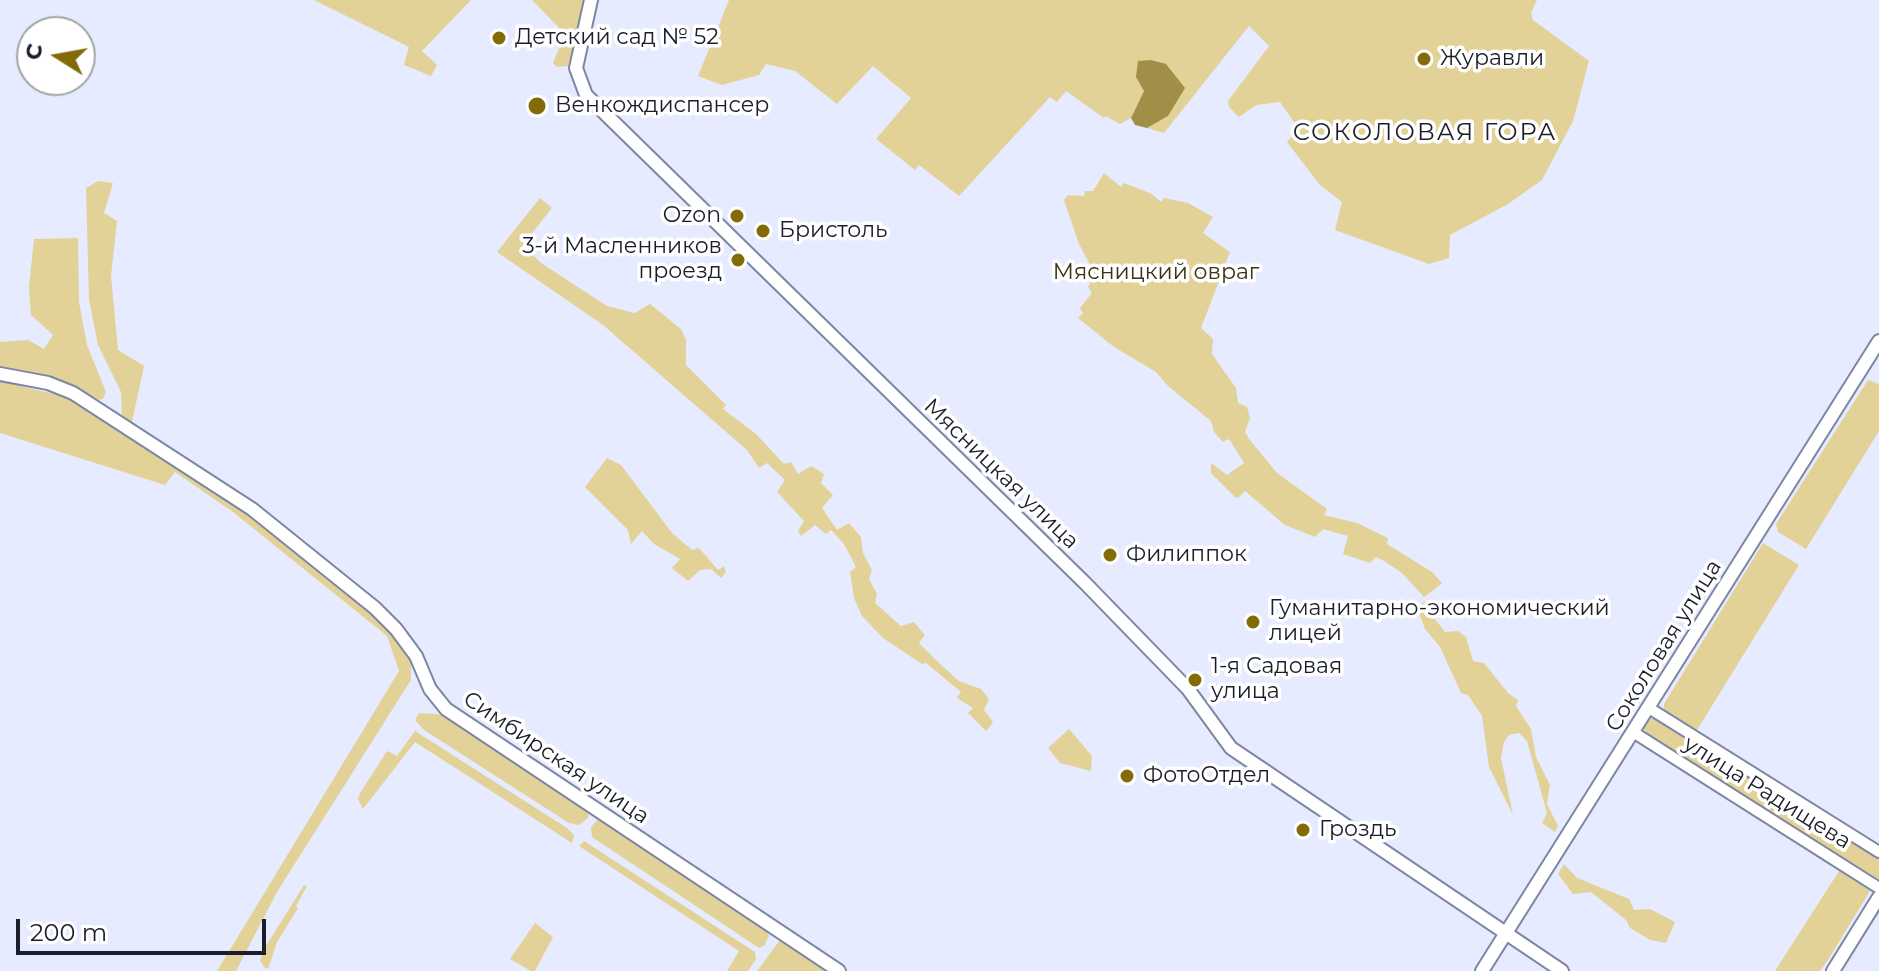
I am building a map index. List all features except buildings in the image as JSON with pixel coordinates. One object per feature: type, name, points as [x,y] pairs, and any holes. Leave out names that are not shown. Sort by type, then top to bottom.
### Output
[{"type":"main road","name":"Мясницкая улица","points":[[591,0],[576,68],[580,85],[597,108],[1085,583],[1188,689],[1231,748],[1562,971]]},
{"type":"main road","name":"Соколовая улица","points":[[1482,971],[1879,341]]},
{"type":"main road","name":"Симбирская улица","points":[[0,374],[48,383],[73,393],[252,509],[396,629],[416,656],[430,689],[446,709],[839,971]]},
{"type":"main road","points":[[1833,971],[1879,897]]},
{"type":"street","name":"улица Радищева","points":[[1649,708],[1879,852]]},
{"type":"street","name":"улица Радищева","points":[[1633,732],[1879,888]]},
{"type":"green space","points":[[314,0],[471,0],[422,51],[437,65],[431,76],[404,65],[409,47]]},
{"type":"green space","points":[[532,0],[584,0],[568,66],[557,67],[553,63],[565,34]]},
{"type":"green space","points":[[729,0],[1537,0],[1531,13],[1533,20],[1589,61],[1573,121],[1542,180],[1508,204],[1450,235],[1449,258],[1429,264],[1335,230],[1342,202],[1320,185],[1287,142],[1299,129],[1280,102],[1256,105],[1239,117],[1229,107],[1228,101],[1269,46],[1249,26],[1164,133],[1147,128],[1168,116],[1144,91],[1131,118],[1120,124],[1106,116],[1104,118],[1066,91],[1057,102],[1050,97],[959,196],[919,165],[915,170],[876,139],[911,98],[873,66],[837,104],[795,71],[766,64],[759,75],[722,85],[698,76]]},
{"type":"green space","name":"Мясницкий овраг","points":[[1104,173],[1121,187],[1124,183],[1152,194],[1161,202],[1164,198],[1188,203],[1213,217],[1203,233],[1230,252],[1201,328],[1213,339],[1212,354],[1236,388],[1238,403],[1247,407],[1250,418],[1245,432],[1249,439],[1277,473],[1327,509],[1324,515],[1357,523],[1388,538],[1387,544],[1432,572],[1442,583],[1436,588],[1424,597],[1402,573],[1384,561],[1376,557],[1370,563],[1343,554],[1348,536],[1323,529],[1315,537],[1285,525],[1245,491],[1238,498],[1235,497],[1211,473],[1211,463],[1227,475],[1244,463],[1229,439],[1223,442],[1214,432],[1211,421],[1168,386],[1156,372],[1114,347],[1078,318],[1083,313],[1080,308],[1092,293],[1088,287],[1095,274],[1079,244],[1064,200],[1068,195],[1084,196],[1085,191],[1093,191]]},
{"type":"green space","points":[[98,181],[113,183],[104,213],[117,221],[111,276],[118,350],[144,366],[132,422],[122,416],[121,392],[98,345],[89,300],[86,188]]},
{"type":"green space","points":[[540,198],[552,208],[525,242],[529,251],[541,263],[607,306],[635,313],[650,304],[681,329],[686,340],[686,365],[726,405],[723,409],[756,434],[784,464],[791,462],[798,474],[811,466],[824,474],[821,483],[833,495],[822,508],[837,530],[849,523],[861,537],[863,553],[872,570],[869,579],[877,594],[875,603],[901,626],[914,622],[925,635],[919,643],[939,663],[959,681],[981,689],[989,699],[984,710],[993,722],[986,731],[968,713],[973,708],[957,698],[961,692],[926,663],[922,664],[883,638],[862,616],[854,598],[850,572],[856,567],[844,544],[831,530],[826,534],[815,525],[801,536],[798,531],[804,521],[777,492],[785,480],[767,463],[759,468],[747,450],[603,325],[497,252]]},
{"type":"green space","points":[[78,238],[79,302],[87,345],[106,392],[103,399],[97,400],[48,376],[0,368],[0,342],[28,340],[44,349],[53,335],[31,315],[29,287],[34,239]]},
{"type":"green space","points":[[1868,380],[1879,384],[1879,431],[1806,549],[1778,532],[1776,524]]},
{"type":"green space","points":[[0,381],[70,398],[248,514],[372,613],[393,633],[411,660],[411,680],[277,892],[236,971],[217,971],[399,671],[387,636],[233,512],[175,472],[165,485],[0,433]]},
{"type":"green space","points":[[607,458],[621,465],[672,533],[692,550],[699,548],[718,570],[724,566],[726,572],[721,578],[711,569],[700,570],[688,581],[672,568],[680,559],[654,544],[642,531],[631,544],[628,530],[585,487]]},
{"type":"green space","points":[[1763,543],[1799,565],[1697,730],[1664,710],[1664,704]]},
{"type":"green space","points":[[1424,601],[1431,605],[1428,610],[1445,632],[1458,631],[1466,637],[1473,661],[1484,663],[1508,693],[1518,700],[1516,706],[1531,729],[1536,757],[1550,785],[1547,804],[1558,826],[1555,832],[1542,823],[1547,813],[1527,741],[1519,733],[1509,735],[1504,742],[1501,758],[1513,815],[1489,767],[1482,716],[1468,695],[1461,693],[1440,647],[1425,629],[1418,610]]},
{"type":"green space","points":[[419,713],[438,714],[456,723],[589,811],[588,818],[579,825],[569,823],[424,730],[415,720]]},
{"type":"green space","points":[[1649,719],[1657,719],[1879,856],[1879,881],[1648,737],[1644,728]]},
{"type":"green space","points":[[1069,729],[1092,756],[1091,771],[1060,763],[1048,748]]},
{"type":"green space","points":[[415,731],[567,828],[574,835],[572,843],[415,742],[363,809],[358,799],[360,793],[387,751],[397,756]]},
{"type":"green space","points":[[599,818],[765,928],[769,936],[764,946],[759,948],[592,837],[591,827]]},
{"type":"green space","points":[[584,841],[755,952],[756,959],[748,971],[727,971],[739,951],[579,846]]},
{"type":"green space","points":[[1564,864],[1577,878],[1629,899],[1634,910],[1650,909],[1675,922],[1666,943],[1650,940],[1630,928],[1626,920],[1591,892],[1573,894],[1558,874]]},
{"type":"green space","points":[[1839,871],[1870,891],[1828,960],[1820,971],[1775,971]]},
{"type":"green space","points":[[304,885],[307,886],[296,906],[298,908],[277,942],[268,969],[260,960],[264,949]]},
{"type":"green space","points":[[535,923],[553,937],[535,971],[531,971],[510,959]]},
{"type":"green space","points":[[780,940],[784,941],[829,971],[757,971]]},
{"type":"shaded area","points":[[1138,61],[1166,64],[1185,88],[1168,116],[1147,128],[1135,125],[1131,118],[1144,91],[1136,77]]},
{"type":"place","name":"Детский сад № 52","points":[[499,38]]},
{"type":"place","name":"Журавли","points":[[1424,59]]},
{"type":"place","name":"Венкождиспансер","points":[[537,106]]},
{"type":"place","name":"Ozon","points":[[737,216]]},
{"type":"place","name":"Бристоль","points":[[763,231]]},
{"type":"place","name":"3-й Масленников проезд","points":[[738,260]]},
{"type":"place","name":"Филиппок","points":[[1110,555]]},
{"type":"place","name":"Гуманитарно-экономический лицей","points":[[1253,622]]},
{"type":"place","name":"1-я Садовая улица","points":[[1195,680]]},
{"type":"place","name":"ФотоОтдел","points":[[1127,776]]},
{"type":"place","name":"Гроздь","points":[[1303,830]]},
{"type":"district","name":"СОКОЛОВАЯ ГОРА","points":[[1425,133]]}]
